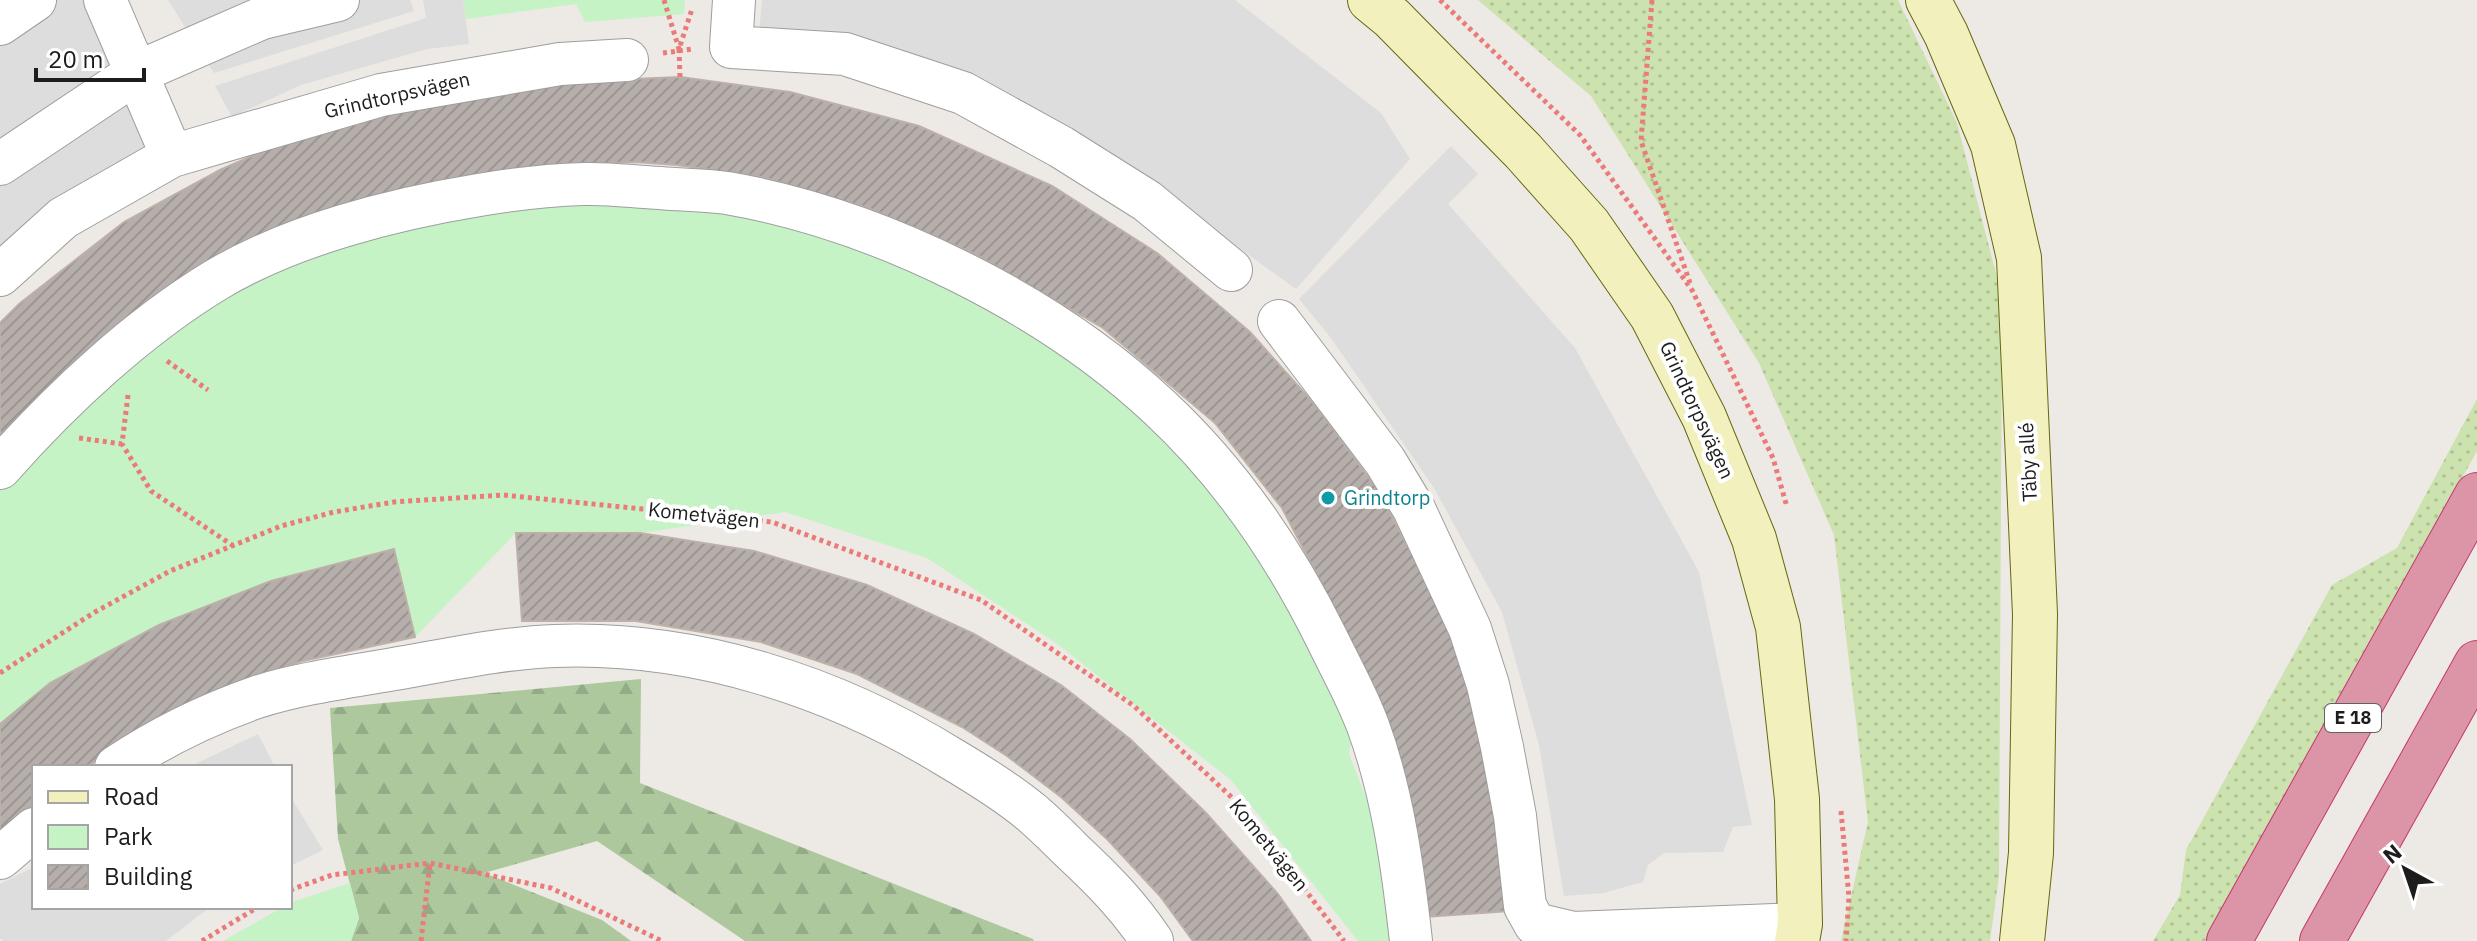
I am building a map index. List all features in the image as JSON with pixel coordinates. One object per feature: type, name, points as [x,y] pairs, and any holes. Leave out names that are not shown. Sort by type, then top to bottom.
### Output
[{"type":"highway","name":"E 18","points":[[2229,941],[2477,495]]},
{"type":"highway","points":[[2322,941],[2477,663]]},
{"type":"street","points":[[0,24],[35,0]]},
{"type":"street","points":[[105,0],[172,156]]},
{"type":"street","points":[[0,164],[136,73],[262,18],[338,0]]},
{"type":"street","points":[[734,0],[731,47],[845,54],[963,93],[1061,147],[1147,201],[1231,270]]},
{"type":"street","name":"Grindtorpsvägen","points":[[1279,321],[1385,461],[1414,509],[1464,617],[1488,685],[1515,816],[1525,906],[1535,924],[1573,933],[1799,932],[1797,799],[1778,627],[1754,539],[1704,417],[1652,316],[1589,225],[1487,114],[1392,18],[1370,0]]},
{"type":"street","name":"Täby allé","points":[[1928,0],[1946,34],[1993,145],[2019,258],[2035,614],[2031,853],[2022,941]]},
{"type":"street","name":"Grindtorpsvägen","points":[[0,275],[63,218],[172,156],[381,95],[560,64],[627,60]]},
{"type":"street","points":[[0,468],[32,432],[116,355],[167,314],[218,279],[313,236],[430,203],[513,189],[587,183],[725,193],[843,222],[979,281],[1069,336],[1117,370],[1161,409],[1250,511],[1311,606],[1368,725],[1396,830],[1411,941]]},
{"type":"street","points":[[119,765],[194,723],[258,697],[322,682],[493,652],[556,646],[628,649],[703,659],[776,676],[883,719],[977,774],[1031,812],[1070,849],[1130,909],[1152,941]]},
{"type":"street","points":[[0,858],[32,831]]},
{"type":"path","points":[[664,0],[679,49],[680,77]]},
{"type":"path","points":[[679,49],[692,11],[692,0]]},
{"type":"path","points":[[1652,0],[1641,141],[1692,290]]},
{"type":"path","points":[[627,60],[679,49],[731,47]]},
{"type":"path","points":[[166,359],[208,390]]},
{"type":"path","points":[[131,386],[126,400],[122,444],[151,491],[233,546]]},
{"type":"path","name":"Kometvägen","points":[[0,673],[95,612],[170,571],[281,526],[334,512],[394,502],[503,495],[772,522],[981,600],[1134,706],[1242,807],[1344,941]]},
{"type":"path","points":[[292,889],[332,875],[430,863],[551,888],[662,941]]},
{"type":"path","points":[[421,941],[430,863]]},
{"type":"path","points":[[202,941],[255,909]]},
{"type":"green space","points":[[463,0],[685,0],[684,14],[585,22],[576,4],[466,19]]},
{"type":"green space","points":[[1478,0],[1898,0],[1957,123],[2002,297],[1999,876],[1990,941],[1841,941],[1868,822],[1834,535],[1759,363],[1591,96]]},
{"type":"green space","points":[[595,190],[754,205],[943,266],[1098,365],[1231,506],[1356,716],[1349,754],[1381,837],[1393,941],[1358,941],[1231,780],[1056,643],[927,558],[785,512],[640,533],[516,533],[415,637],[393,550],[0,724],[0,489],[64,411],[182,311],[373,228]]},
{"type":"green space","points":[[2477,399],[2477,451],[2205,941],[2153,941],[2180,895],[2186,850],[2332,585],[2397,548]]},
{"type":"green space","points":[[641,679],[640,783],[1034,941],[745,941],[597,841],[484,873],[602,920],[631,941],[351,941],[359,918],[338,839],[330,708]]},
{"type":"green space","points":[[350,883],[359,918],[351,941],[223,941],[279,909],[292,909],[292,902]]},
{"type":"shaded area","points":[[0,0],[83,0],[151,145],[96,174],[0,245]]},
{"type":"shaded area","points":[[168,0],[410,0],[414,11],[214,73]]},
{"type":"shaded area","points":[[423,0],[463,0],[469,44],[427,49],[301,85],[232,117],[215,86],[426,18]]},
{"type":"shaded area","points":[[762,0],[1235,0],[1381,113],[1410,159],[1296,289],[1156,188],[759,33]]},
{"type":"shaded area","points":[[1451,146],[1478,174],[1448,204],[1575,348],[1699,572],[1752,825],[1733,827],[1723,852],[1664,853],[1648,865],[1643,882],[1603,893],[1564,896],[1539,745],[1502,612],[1434,488],[1331,338],[1299,299]]},
{"type":"shaded area","points":[[258,734],[274,765],[193,765]]},
{"type":"shaded area","points":[[292,799],[323,850],[292,865]]},
{"type":"shaded area","points":[[32,868],[32,909],[207,909],[166,941],[3,941],[0,938],[0,884]]},
{"type":"building","name":"Grindtorp","points":[[680,77],[790,92],[919,126],[1052,186],[1157,253],[1250,332],[1316,406],[1377,489],[1432,591],[1472,692],[1502,824],[1509,911],[1425,917],[1324,588],[1282,508],[1215,423],[1103,328],[975,254],[868,208],[762,177],[635,162],[521,168],[275,232],[0,443],[0,323],[19,304],[124,222],[220,170],[299,135],[411,104],[541,83]]},
{"type":"building","points":[[516,533],[640,533],[754,551],[867,585],[974,634],[1061,685],[1130,739],[1206,813],[1278,894],[1311,941],[1193,941],[1160,896],[1108,840],[1061,797],[962,727],[857,674],[761,642],[636,621],[522,621]]},
{"type":"building","points":[[394,549],[415,637],[303,661],[221,689],[150,726],[89,765],[32,765],[32,810],[0,836],[0,724],[50,683],[159,625],[271,581]]},
{"type":"place","name":"Grindtorp","points":[[1328,498]]}]
